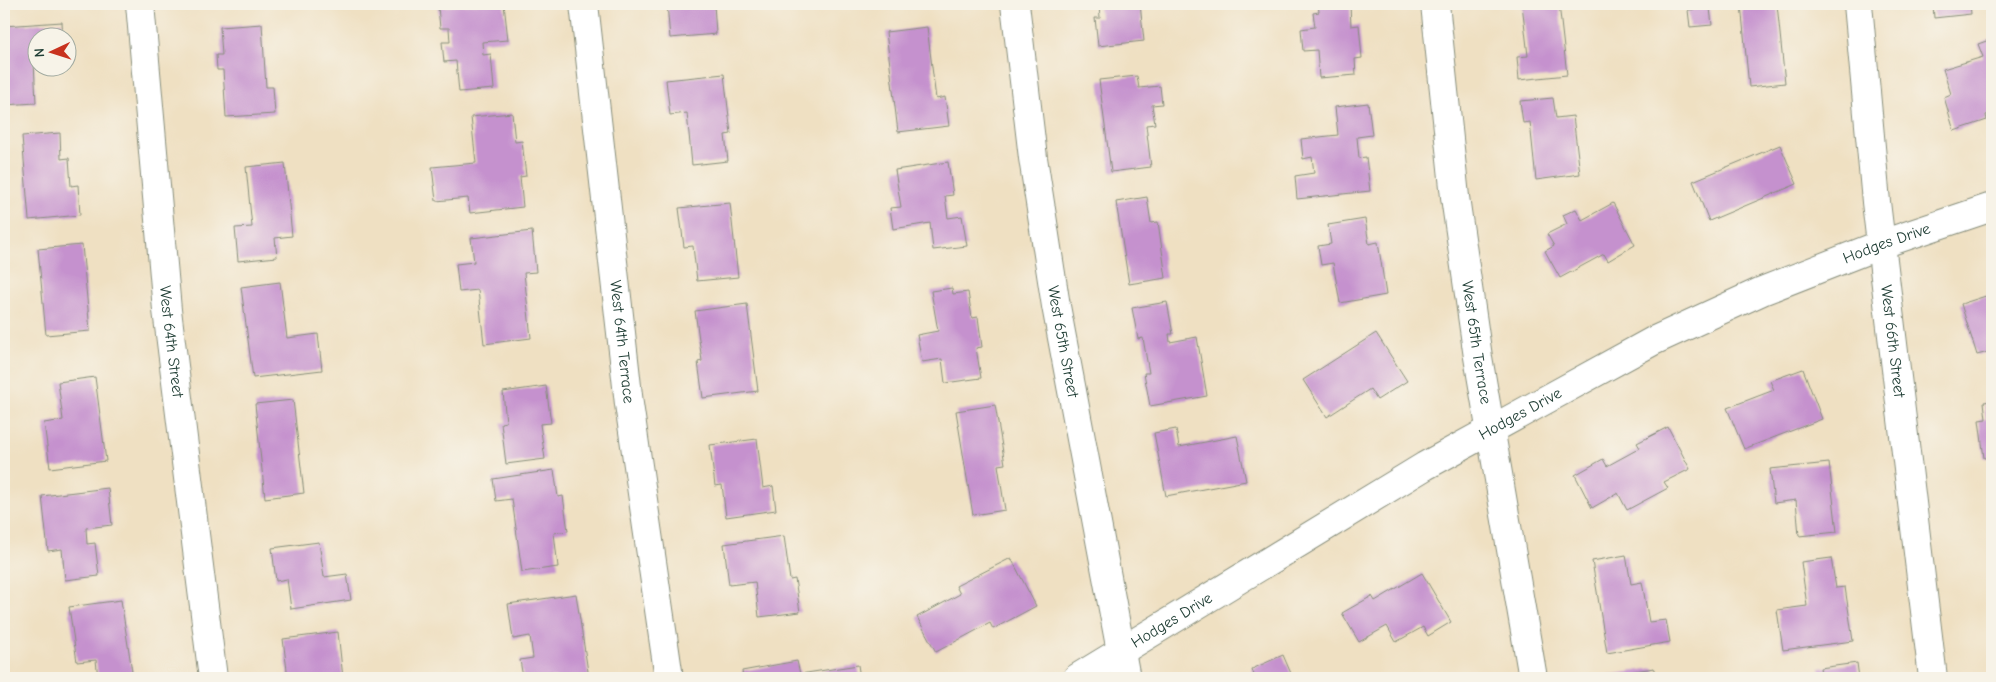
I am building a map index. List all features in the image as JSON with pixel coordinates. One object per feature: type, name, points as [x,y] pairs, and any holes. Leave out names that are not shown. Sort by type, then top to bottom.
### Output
[{"type":"street","name":"West 64th Street","points":[[140,4],[167,310],[213,678]]},
{"type":"street","name":"West 64th Terrace","points":[[584,4],[629,404],[669,678]]},
{"type":"street","name":"West 65th Street","points":[[1015,4],[1033,158],[1055,296],[1126,678]]},
{"type":"street","name":"West 65th Terrace","points":[[1435,4],[1455,197],[1490,430],[1533,678]]},
{"type":"street","name":"West 66th Street","points":[[1858,4],[1882,244],[1933,678]]},
{"type":"street","name":"Hodges Drive","points":[[1077,678],[1425,466],[1653,341],[1762,291],[1882,244],[1992,207]]},
{"type":"building","points":[[504,4],[508,40],[482,42],[483,55],[491,54],[494,89],[459,92],[456,61],[444,62],[442,42],[450,42],[449,28],[440,28],[438,7]]},
{"type":"building","points":[[667,4],[714,4],[716,34],[670,38]]},
{"type":"building","points":[[1099,4],[1140,4],[1144,41],[1098,46],[1095,18],[1100,18]]},
{"type":"building","points":[[1318,4],[1350,4],[1351,26],[1359,25],[1362,58],[1355,59],[1356,75],[1319,78],[1317,50],[1303,51],[1301,29],[1315,27],[1313,13],[1319,12]]},
{"type":"building","points":[[1522,4],[1559,4],[1567,75],[1519,80],[1517,57],[1528,56]]},
{"type":"building","points":[[1741,4],[1777,4],[1785,83],[1749,87]]},
{"type":"building","points":[[1933,4],[1970,4],[1971,14],[1934,18]]},
{"type":"building","points":[[1710,8],[1712,25],[1690,27],[1688,10]]},
{"type":"building","points":[[62,22],[62,28],[28,28],[28,78],[35,78],[36,103],[4,105],[4,26]]},
{"type":"building","points":[[262,24],[266,87],[273,87],[275,114],[226,117],[223,70],[217,70],[216,55],[222,55],[220,27]]},
{"type":"building","points":[[927,27],[936,99],[945,97],[949,126],[898,132],[886,32]]},
{"type":"building","points":[[1992,39],[1992,113],[1986,115],[1987,120],[1954,131],[1944,97],[1951,94],[1943,69],[1983,57],[1978,44]]},
{"type":"building","points":[[724,74],[731,134],[725,135],[728,161],[692,165],[687,113],[670,115],[666,80]]},
{"type":"building","points":[[1137,76],[1139,88],[1160,86],[1162,104],[1152,105],[1155,124],[1146,125],[1151,167],[1111,172],[1099,80]]},
{"type":"building","points":[[1553,98],[1556,118],[1573,116],[1580,174],[1536,180],[1530,122],[1523,123],[1520,101]]},
{"type":"building","points":[[1368,103],[1372,135],[1357,137],[1359,158],[1366,157],[1370,191],[1297,199],[1295,176],[1314,173],[1312,157],[1303,159],[1301,139],[1338,135],[1335,107]]},
{"type":"building","points":[[512,113],[515,142],[522,141],[526,176],[520,177],[523,207],[470,213],[468,198],[436,201],[432,167],[476,163],[471,117]]},
{"type":"building","points":[[60,133],[61,159],[69,158],[71,186],[78,185],[80,215],[29,220],[22,136]]},
{"type":"building","points":[[1780,145],[1797,184],[1709,221],[1693,181]]},
{"type":"building","points":[[948,162],[953,195],[945,196],[948,218],[962,216],[967,246],[933,250],[930,223],[893,229],[890,208],[901,207],[895,170]]},
{"type":"building","points":[[285,163],[292,236],[275,238],[277,257],[238,261],[235,228],[252,227],[246,167]]},
{"type":"building","points":[[1147,197],[1151,223],[1158,222],[1166,278],[1129,284],[1116,202]]},
{"type":"building","points":[[730,203],[738,277],[697,281],[693,246],[684,247],[679,208]]},
{"type":"building","points":[[1613,203],[1635,245],[1608,261],[1604,254],[1560,278],[1545,251],[1554,246],[1547,234],[1567,224],[1563,215],[1576,209],[1582,220]]},
{"type":"building","points":[[1365,219],[1369,244],[1378,242],[1386,295],[1340,303],[1333,263],[1321,265],[1318,246],[1331,244],[1328,225]]},
{"type":"building","points":[[532,231],[536,272],[524,273],[531,338],[484,344],[478,290],[459,292],[456,264],[474,262],[471,238]]},
{"type":"building","points":[[82,245],[90,331],[46,335],[38,249]]},
{"type":"building","points":[[280,282],[287,338],[318,334],[322,370],[253,378],[241,287]]},
{"type":"building","points":[[952,288],[953,294],[968,292],[972,318],[978,317],[982,347],[976,348],[981,378],[945,383],[942,359],[922,362],[917,335],[938,331],[931,291]]},
{"type":"building","points":[[1992,294],[1992,351],[1977,355],[1961,304]]},
{"type":"building","points":[[1167,302],[1173,334],[1169,334],[1170,342],[1197,337],[1207,396],[1150,406],[1144,373],[1149,373],[1143,338],[1138,339],[1132,308]]},
{"type":"building","points":[[747,304],[758,391],[703,398],[698,362],[702,361],[695,311]]},
{"type":"building","points":[[1376,333],[1407,381],[1377,400],[1370,389],[1327,417],[1303,380]]},
{"type":"building","points":[[1803,369],[1822,419],[1744,449],[1727,408],[1774,390],[1770,381]]},
{"type":"building","points":[[95,377],[106,461],[50,468],[44,423],[63,420],[58,382]]},
{"type":"building","points":[[546,386],[551,423],[540,424],[545,459],[506,464],[501,423],[506,422],[503,392]]},
{"type":"building","points":[[293,400],[304,493],[265,498],[255,404]]},
{"type":"building","points":[[1992,401],[1992,457],[1984,458],[1979,420],[1986,419],[1984,402]]},
{"type":"building","points":[[995,405],[1005,464],[998,465],[1005,510],[973,515],[956,411]]},
{"type":"building","points":[[1668,427],[1690,469],[1664,482],[1668,488],[1627,510],[1618,493],[1592,508],[1575,475],[1603,459],[1607,466],[1640,448],[1637,443]]},
{"type":"building","points":[[1176,429],[1179,447],[1237,436],[1246,481],[1166,496],[1154,433]]},
{"type":"building","points":[[757,439],[763,488],[773,486],[776,510],[726,517],[722,485],[715,486],[710,445]]},
{"type":"building","points":[[1829,463],[1837,532],[1799,536],[1796,500],[1774,503],[1770,469]]},
{"type":"building","points":[[554,470],[558,497],[563,496],[568,531],[554,533],[558,567],[522,572],[512,499],[496,501],[493,479]]},
{"type":"building","points":[[108,488],[112,525],[86,528],[87,544],[95,543],[99,576],[65,580],[62,549],[48,551],[42,496]]},
{"type":"building","points":[[784,536],[790,580],[795,579],[800,612],[759,617],[755,582],[729,585],[724,544]]},
{"type":"building","points":[[319,542],[324,577],[347,574],[351,600],[291,609],[287,579],[276,581],[272,548]]},
{"type":"building","points":[[1626,555],[1631,584],[1642,582],[1649,622],[1666,620],[1670,642],[1607,653],[1592,561]]},
{"type":"building","points":[[1011,558],[1036,606],[993,629],[990,623],[936,652],[917,617],[960,594],[956,586]]},
{"type":"building","points":[[1831,558],[1836,588],[1845,587],[1853,641],[1783,650],[1777,610],[1807,606],[1801,562]]},
{"type":"building","points":[[1422,573],[1451,622],[1428,636],[1423,627],[1396,642],[1387,626],[1359,642],[1342,613],[1372,596],[1375,601]]},
{"type":"building","points":[[576,594],[589,678],[523,678],[520,660],[533,658],[530,636],[513,639],[508,604]]},
{"type":"building","points":[[121,600],[133,678],[98,678],[96,660],[77,662],[69,607]]},
{"type":"building","points":[[338,632],[343,678],[288,678],[283,639]]},
{"type":"building","points":[[1283,655],[1293,678],[1248,678],[1254,675],[1252,669]]},
{"type":"building","points":[[797,661],[800,674],[858,665],[860,678],[743,678],[742,671]]},
{"type":"building","points":[[1857,663],[1859,678],[1822,678],[1820,668]]},
{"type":"building","points":[[1654,668],[1655,678],[1610,678],[1609,675]]}]
